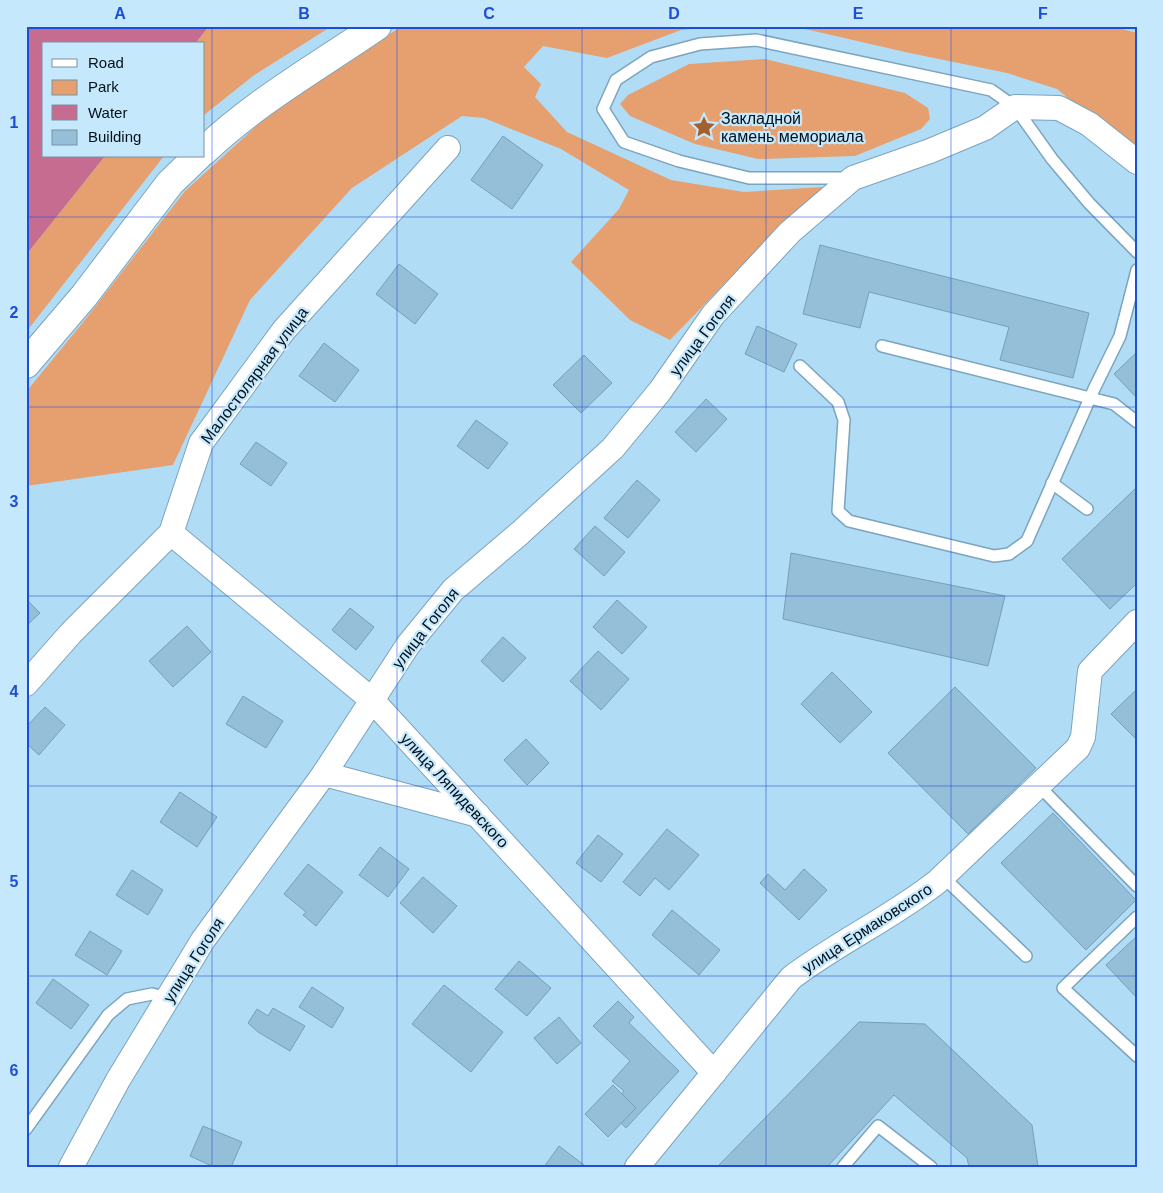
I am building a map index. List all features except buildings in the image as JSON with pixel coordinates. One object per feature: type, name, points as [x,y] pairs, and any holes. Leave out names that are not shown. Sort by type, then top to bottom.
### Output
[{"type":"street","points":[[205,150],[217,138],[270,99],[378,26]]},
{"type":"street","points":[[1015,107],[1059,108],[1089,124],[1137,162]]},
{"type":"street","name":"улица Гоголя","points":[[70,1167],[118,1080],[203,940],[324,774],[408,645],[453,590],[520,533],[613,448],[660,391],[713,315],[790,232],[852,178],[930,151],[985,128],[1015,107]]},
{"type":"street","name":"Малостолярная улица","points":[[26,684],[71,633],[171,533],[201,443],[284,330],[448,148]]},
{"type":"street","points":[[26,364],[84,296],[170,182],[196,158]]},
{"type":"street","name":"улица Ляпидевского","points":[[171,533],[372,700],[714,1073]]},
{"type":"street","name":"улица Ермаковского","points":[[641,1165],[791,978],[814,960],[918,896],[942,876],[1078,748],[1083,737],[1090,670],[1137,622]]},
{"type":"street","points":[[324,774],[478,815]]},
{"type":"lane","points":[[852,178],[749,178],[679,161],[624,142],[603,109],[616,80],[652,57],[700,44],[756,40],[991,90],[1015,107],[1052,159],[1082,196],[1137,252]]},
{"type":"lane","points":[[800,366],[838,402],[844,420],[838,511],[849,522],[994,556],[1009,554],[1027,541],[1090,398],[1120,336],[1137,270]]},
{"type":"lane","points":[[882,346],[1114,404],[1137,422]]},
{"type":"lane","points":[[1052,482],[1087,509]]},
{"type":"lane","points":[[1039,786],[1137,886]]},
{"type":"lane","points":[[942,876],[1026,956]]},
{"type":"lane","points":[[1137,917],[1063,988],[1137,1056]]},
{"type":"lane","points":[[26,1129],[108,1015],[127,1000],[152,994],[168,998]]},
{"type":"lane","points":[[843,1167],[878,1126],[931,1167]]},
{"type":"green space","points":[[209,26],[332,26],[253,76],[205,114],[205,42],[197,42]]},
{"type":"green space","points":[[402,26],[722,26],[681,30],[607,58],[543,46],[524,67],[541,84],[535,97],[567,132],[671,180],[744,192],[822,187],[825,194],[738,270],[670,340],[630,320],[571,262],[619,209],[629,190],[561,149],[484,118],[462,116],[352,188],[250,300],[173,465],[26,486],[26,392],[185,191],[273,111]]},
{"type":"green space","points":[[792,26],[1112,26],[1137,33],[1137,155],[1057,89],[1007,73]]},
{"type":"green space","points":[[765,59],[905,93],[928,108],[930,119],[921,129],[855,156],[758,159],[695,144],[630,116],[620,104],[628,95],[689,64]]},
{"type":"green space","points":[[103,158],[162,158],[26,332],[26,255]]},
{"type":"water","points":[[26,26],[209,26],[197,42],[42,42],[42,158],[103,158],[26,255]]},
{"type":"place","name":"Закладной камень мемориала","points":[[704,127]]}]
